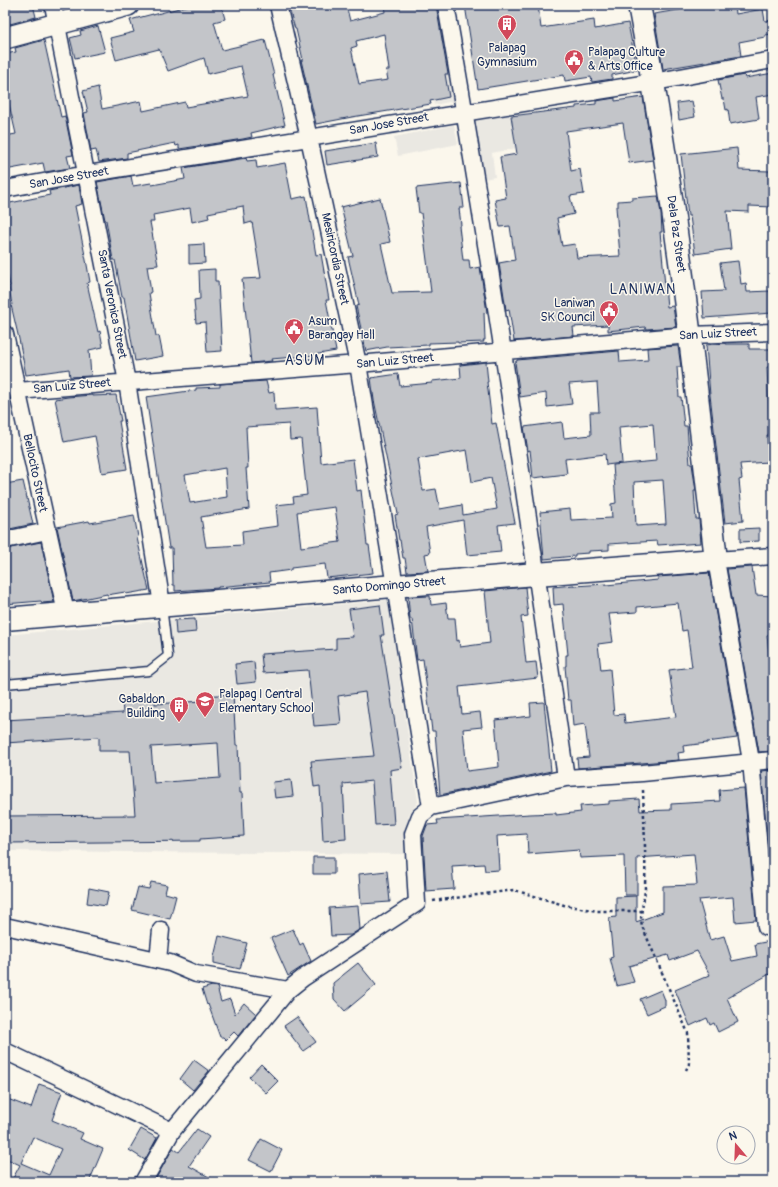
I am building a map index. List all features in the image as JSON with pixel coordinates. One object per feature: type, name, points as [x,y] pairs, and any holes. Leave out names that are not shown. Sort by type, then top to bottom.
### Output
[{"type":"main road","name":"Dela Paz Street","points":[[639,5],[654,82],[690,335],[716,560]]},
{"type":"main road","name":"Santo Domingo Street","points":[[5,619],[716,560]]},
{"type":"street","points":[[5,38],[55,15],[128,5]]},
{"type":"street","name":"Mesiricordia Street","points":[[278,5],[310,138],[358,364],[431,807]]},
{"type":"street","points":[[446,5],[465,112],[566,778]]},
{"type":"street","name":"Santa Veronica Street","points":[[55,15],[128,382],[162,605]]},
{"type":"street","name":"San Jose Street","points":[[5,189],[87,174],[654,82],[773,60]]},
{"type":"street","name":"San Luiz Street","points":[[17,391],[358,364],[690,335],[773,332]]},
{"type":"street","name":"Bellocito Street","points":[[5,334],[66,613]]},
{"type":"street","points":[[5,540],[47,531]]},
{"type":"street","name":"Santo Domingo Street","points":[[716,560],[773,556]]},
{"type":"street","points":[[716,560],[751,761],[766,927]]},
{"type":"street","points":[[143,1182],[172,1131],[288,990],[303,978],[417,903],[413,834],[420,816],[431,807],[566,778],[642,773],[773,760]]},
{"type":"street","points":[[5,926],[170,963],[196,974],[288,990]]},
{"type":"street","points":[[158,960],[161,930]]},
{"type":"street","points":[[5,1051],[172,1131]]},
{"type":"lane","points":[[5,684],[149,671],[168,656],[162,605]]},
{"type":"path","points":[[642,773],[646,859],[645,898],[640,917],[642,926],[688,1033],[689,1064],[686,1070]]},
{"type":"path","points":[[417,903],[514,890],[564,906],[597,910],[642,911]]},
{"type":"shaded area","points":[[417,5],[440,5],[454,101],[434,105]]},
{"type":"shaded area","points":[[510,115],[516,148],[492,153],[495,177],[484,179],[474,121]]},
{"type":"shaded area","points":[[454,125],[458,144],[398,156],[394,137]]},
{"type":"shaded area","name":"Palapag I Central Elementary School","points":[[388,600],[418,802],[409,814],[405,834],[407,854],[5,851],[5,635]]},
{"type":"building","points":[[5,5],[33,5],[36,17],[10,24],[9,22],[5,22]]},
{"type":"building","points":[[190,5],[221,5],[225,19],[214,22],[222,50],[265,40],[285,125],[251,133],[252,137],[243,139],[179,149],[179,145],[176,146],[175,143],[127,153],[127,158],[99,162],[96,150],[91,151],[84,113],[88,112],[83,91],[98,87],[102,109],[141,101],[143,111],[185,102],[186,107],[248,96],[241,66],[208,74],[204,58],[168,71],[159,49],[116,60],[110,38],[134,32],[130,20]]},
{"type":"building","points":[[288,5],[346,5],[350,21],[385,12],[384,5],[436,5],[448,74],[445,74],[449,97],[430,101],[431,104],[316,124],[295,29]],"holes":[[[384,34],[389,70],[386,70],[388,80],[359,84],[351,48],[357,46],[356,41]]]},
{"type":"building","points":[[465,5],[538,5],[541,28],[594,20],[595,29],[628,23],[637,70],[612,75],[612,79],[592,82],[591,77],[565,81],[564,75],[478,89]]},
{"type":"building","points":[[708,5],[735,5],[736,14],[763,9],[765,21],[773,20],[773,34],[739,42],[741,56],[663,69],[654,14]]},
{"type":"building","points":[[98,26],[105,52],[75,58],[70,38],[81,35],[80,31]]},
{"type":"building","points":[[44,40],[61,117],[65,116],[73,155],[67,156],[70,168],[45,172],[43,163],[5,170],[5,136],[16,134],[5,87],[10,86],[5,63],[5,54],[16,52],[15,48]]},
{"type":"building","points":[[773,73],[773,94],[756,97],[759,119],[730,124],[728,109],[726,110],[724,99],[722,99],[718,80],[744,75],[745,78]]},
{"type":"building","points":[[643,97],[653,160],[629,163],[623,123],[566,131],[571,171],[580,169],[584,194],[570,196],[574,214],[557,218],[562,246],[575,244],[577,258],[620,256],[616,207],[618,207],[618,201],[632,200],[632,198],[658,196],[661,213],[662,232],[660,232],[667,307],[673,306],[676,327],[646,329],[645,327],[608,331],[608,325],[573,327],[574,336],[514,341],[509,309],[506,310],[499,263],[515,260],[510,226],[500,227],[495,200],[506,198],[500,157],[517,154],[511,116],[576,108],[576,106],[596,104],[596,101],[615,98],[615,101]]},
{"type":"building","points":[[692,101],[695,117],[679,120],[677,103]]},
{"type":"building","points":[[376,143],[378,157],[327,165],[325,151]]},
{"type":"building","points":[[737,148],[739,170],[770,171],[770,173],[773,173],[773,207],[749,206],[749,212],[727,211],[731,249],[695,254],[690,216],[688,216],[681,154]]},
{"type":"building","points":[[246,158],[247,161],[256,160],[257,168],[285,163],[292,199],[306,196],[316,255],[321,254],[329,300],[326,300],[336,351],[251,363],[242,279],[261,278],[252,222],[245,224],[243,206],[208,213],[209,218],[192,222],[190,208],[153,215],[154,222],[150,222],[158,265],[147,266],[151,292],[149,293],[156,336],[159,336],[163,356],[135,361],[124,297],[122,297],[115,260],[113,260],[97,182],[131,176],[133,186],[151,183],[152,185],[185,179],[183,168]]},
{"type":"building","points":[[461,183],[464,208],[459,208],[461,225],[459,226],[463,260],[469,260],[470,269],[480,267],[487,312],[484,313],[484,342],[429,343],[429,345],[387,347],[366,351],[356,306],[359,305],[348,257],[353,256],[341,207],[380,198],[390,242],[381,244],[392,293],[431,292],[421,213],[419,213],[416,188]]},
{"type":"building","points":[[79,185],[82,204],[75,206],[90,282],[87,283],[98,332],[100,331],[103,347],[89,350],[91,376],[70,377],[69,369],[26,375],[11,305],[10,286],[5,262],[5,204],[50,195],[49,191]]},
{"type":"building","points":[[204,244],[205,263],[189,264],[189,245]]},
{"type":"building","points":[[738,261],[741,284],[746,283],[747,292],[770,291],[772,313],[704,318],[702,292],[724,291],[720,263]]},
{"type":"building","points":[[215,269],[215,281],[218,281],[222,351],[207,352],[205,322],[196,323],[194,300],[200,299],[199,270]]},
{"type":"building","points":[[725,343],[749,344],[749,349],[773,349],[773,367],[767,367],[770,435],[767,435],[768,462],[740,464],[742,479],[739,480],[743,521],[725,523],[710,395],[706,345]]},
{"type":"building","points":[[678,346],[681,367],[677,367],[679,397],[681,397],[684,426],[687,426],[690,464],[692,464],[696,491],[694,491],[696,519],[699,519],[701,543],[658,545],[657,541],[609,544],[609,550],[589,551],[589,553],[575,554],[575,556],[544,559],[540,512],[570,509],[571,520],[612,518],[611,504],[616,503],[613,465],[656,461],[653,424],[619,427],[622,463],[606,465],[605,454],[565,459],[567,474],[533,478],[530,450],[528,451],[524,427],[562,422],[564,438],[591,435],[590,412],[599,412],[597,382],[569,384],[572,404],[547,407],[546,393],[520,397],[515,362],[517,360],[619,351],[620,362],[648,360],[647,348]],"holes":[[[663,480],[666,524],[636,526],[634,482]]]},
{"type":"building","points":[[486,362],[492,424],[496,423],[515,523],[498,525],[501,552],[467,555],[463,520],[426,527],[430,553],[425,554],[428,571],[407,572],[405,558],[403,558],[399,540],[395,515],[398,514],[374,400],[371,378],[398,374],[400,386],[432,383],[432,381],[461,378],[460,365]],"holes":[[[467,450],[472,482],[491,478],[497,509],[463,515],[462,505],[440,509],[436,489],[423,491],[418,459]]]},
{"type":"building","points":[[266,381],[269,393],[274,392],[275,410],[317,407],[321,463],[353,459],[357,491],[361,490],[367,545],[369,545],[373,573],[327,578],[325,564],[291,568],[291,570],[269,573],[270,582],[175,591],[175,585],[173,585],[172,548],[169,548],[146,397],[196,390],[196,388],[220,387],[220,384]],"holes":[[[289,424],[290,440],[301,439],[307,495],[293,497],[294,503],[276,505],[278,526],[242,531],[243,545],[206,547],[201,517],[249,509],[246,468],[248,468],[246,427]],[[225,468],[227,497],[190,503],[185,475]],[[335,507],[340,542],[301,547],[297,512]]]},
{"type":"building","points":[[92,395],[116,395],[127,469],[102,473],[95,436],[64,442],[55,399]]},
{"type":"building","points":[[23,481],[33,524],[5,530],[5,484]]},
{"type":"building","points":[[134,515],[137,538],[149,590],[126,594],[125,592],[107,594],[73,601],[57,527]]},
{"type":"building","points":[[759,528],[759,541],[740,542],[740,529]]},
{"type":"building","points":[[41,542],[54,602],[42,603],[41,601],[5,604],[5,549]]},
{"type":"building","points":[[752,567],[756,595],[773,596],[773,634],[767,635],[773,692],[773,751],[759,752],[727,569]]},
{"type":"building","points":[[709,573],[737,738],[683,746],[684,752],[678,753],[679,760],[578,768],[577,758],[589,757],[585,724],[573,726],[571,700],[568,700],[565,666],[566,655],[568,655],[563,604],[554,605],[553,587],[574,585],[606,585],[658,580],[658,577]],"holes":[[[678,603],[682,631],[687,630],[692,667],[669,670],[676,717],[625,723],[624,714],[614,715],[610,669],[601,670],[598,644],[613,642],[609,614],[637,612],[637,607]]]},
{"type":"building","points":[[525,587],[528,616],[521,617],[526,663],[536,662],[538,678],[459,687],[462,714],[480,712],[482,727],[463,729],[467,771],[499,767],[495,720],[531,716],[530,703],[544,702],[551,771],[440,795],[435,731],[432,731],[423,659],[417,660],[408,597],[430,596],[431,605],[446,603],[448,618],[455,618],[457,641],[459,640],[460,647],[490,643],[485,591]]},
{"type":"building","points":[[380,605],[384,635],[381,635],[402,768],[390,770],[394,824],[375,825],[372,781],[343,784],[346,839],[323,841],[320,786],[314,787],[311,761],[374,756],[365,692],[338,696],[341,724],[314,726],[308,670],[263,673],[261,654],[336,649],[336,638],[353,637],[349,609]]},
{"type":"building","points":[[195,619],[196,632],[176,634],[175,620]]},
{"type":"building","points":[[254,662],[256,682],[237,684],[235,664]]},
{"type":"building","points":[[233,694],[236,745],[238,745],[240,793],[242,793],[244,836],[200,839],[200,841],[5,843],[5,816],[135,815],[130,751],[99,751],[99,737],[5,743],[5,720],[123,713],[122,700],[155,698],[155,704],[203,701],[203,696]],"holes":[[[218,743],[220,778],[154,783],[151,747]]]},
{"type":"building","points":[[773,770],[773,899],[761,771]]},
{"type":"building","points":[[291,780],[293,796],[275,798],[273,782]]},
{"type":"building","points":[[744,788],[756,920],[735,922],[733,897],[699,900],[710,940],[724,936],[732,961],[757,956],[755,944],[771,941],[773,972],[727,998],[738,1022],[718,1032],[714,1023],[710,1025],[707,1018],[690,1026],[675,990],[710,975],[697,951],[670,961],[668,955],[629,966],[634,982],[617,986],[610,958],[613,957],[609,918],[616,917],[616,897],[636,896],[636,922],[663,912],[663,886],[697,885],[694,854],[637,858],[637,895],[625,895],[624,856],[580,858],[579,850],[528,854],[527,834],[497,836],[499,870],[485,871],[484,864],[452,866],[454,889],[426,891],[423,836],[427,825],[438,824],[437,820],[530,814],[556,813],[556,815],[581,812],[580,806],[609,804],[609,801],[639,799],[640,811],[671,810],[671,804],[720,801],[719,790]]},
{"type":"building","points":[[313,857],[334,857],[334,874],[313,874]]},
{"type":"building","points":[[387,871],[390,902],[361,904],[359,874]]},
{"type":"building","points":[[151,882],[167,885],[165,893],[176,896],[170,919],[132,910],[138,887],[149,889]]},
{"type":"building","points":[[89,888],[109,892],[106,906],[87,903]]},
{"type":"building","points":[[358,906],[360,929],[351,935],[331,936],[329,908]]},
{"type":"building","points":[[293,929],[300,945],[303,943],[311,961],[288,976],[271,938]]},
{"type":"building","points":[[219,936],[247,943],[240,969],[214,963]]},
{"type":"building","points":[[358,963],[376,985],[345,1011],[334,999],[333,983]]},
{"type":"building","points":[[212,986],[217,987],[221,1002],[230,999],[235,1014],[244,1003],[256,1014],[238,1036],[234,1032],[226,1040],[223,1037],[220,1037],[202,989]]},
{"type":"building","points":[[661,990],[665,1000],[665,1006],[647,1014],[640,999]]},
{"type":"building","points":[[297,1017],[316,1042],[303,1051],[284,1026]]},
{"type":"building","points":[[194,1060],[209,1071],[193,1090],[180,1079]]},
{"type":"building","points":[[261,1064],[278,1081],[266,1093],[249,1077]]},
{"type":"building","points":[[39,1084],[62,1092],[52,1120],[83,1133],[80,1139],[103,1149],[89,1182],[11,1182],[20,1165],[5,1158],[5,1098],[31,1108]],"holes":[[[33,1137],[61,1149],[49,1175],[21,1163]]]},
{"type":"building","points":[[141,1129],[157,1138],[145,1160],[129,1150]]},
{"type":"building","points":[[197,1129],[209,1137],[189,1166],[218,1182],[154,1182],[173,1148],[179,1152]]},
{"type":"building","points":[[261,1139],[282,1150],[271,1171],[249,1160]]},
{"type":"place","name":"Palapag Gymnasium","points":[[507,41]]},
{"type":"place","name":"Palapag Culture & Arts Office","points":[[574,76]]},
{"type":"place","name":"Laniwan SK Council","points":[[609,327]]},
{"type":"place","name":"Asum Barangay Hall","points":[[294,345]]},
{"type":"place","name":"Palapag I Central Elementary School","points":[[205,718]]},
{"type":"place","name":"Gabaldon Building","points":[[179,723]]},
{"type":"district","name":"LANIWAN","points":[[643,289]]},
{"type":"district","name":"ASUM","points":[[305,360]]}]
